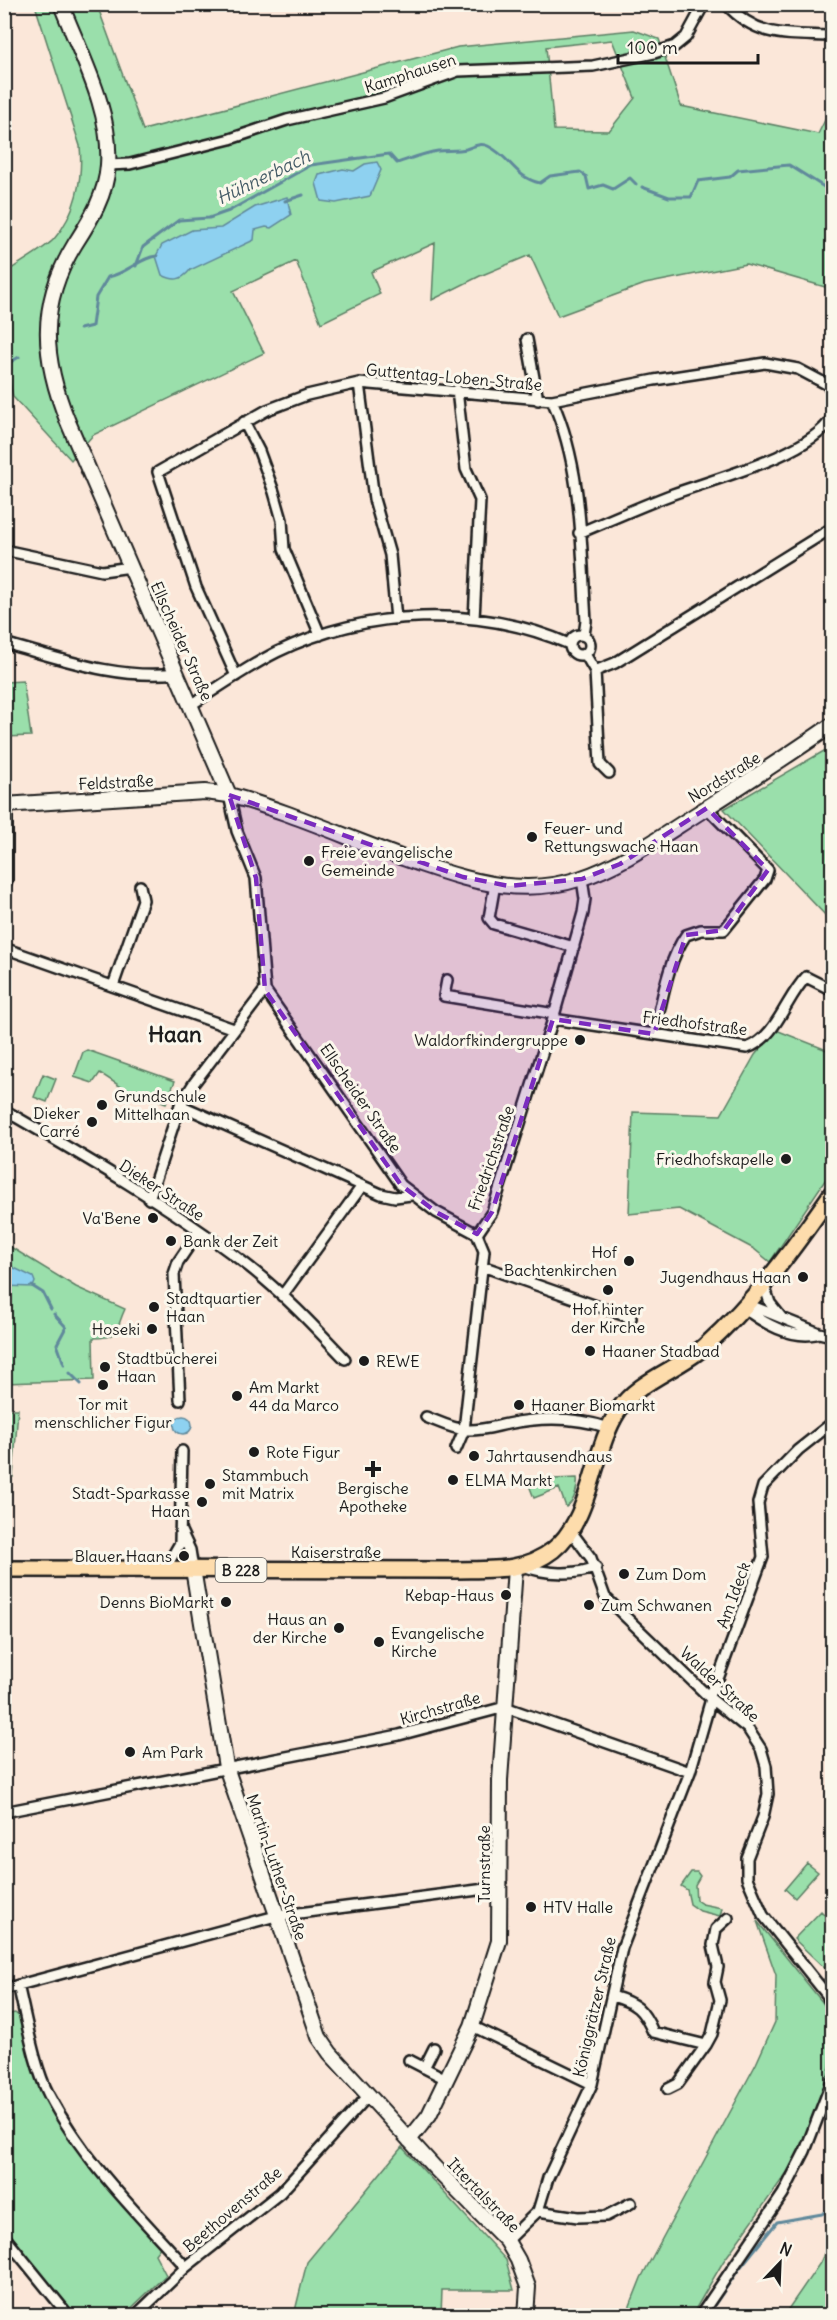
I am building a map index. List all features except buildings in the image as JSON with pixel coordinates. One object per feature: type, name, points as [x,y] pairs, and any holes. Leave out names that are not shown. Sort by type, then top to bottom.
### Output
[{"type":"main road","name":"B 228","points":[[746,1306],[784,1262],[832,1193]]},
{"type":"main road","name":"Kaiserstraße","points":[[4,1569],[453,1570],[519,1567],[552,1551],[570,1530],[609,1428],[620,1409],[635,1392],[690,1358],[746,1306]]},
{"type":"street","name":"Ellscheider Straße","points":[[61,4],[102,114],[108,141],[108,165],[99,203],[56,282],[49,309],[47,341],[52,373],[63,408],[229,795],[237,831],[256,878],[265,990],[401,1185],[411,1195],[436,1212],[477,1234]]},
{"type":"street","name":"Kamphausen","points":[[108,165],[130,164],[202,146],[287,120],[374,101],[458,71],[593,66],[654,53],[675,46],[686,37],[704,4]]},
{"type":"street","points":[[726,4],[744,22],[756,29],[832,36]]},
{"type":"street","points":[[526,339],[538,400]]},
{"type":"street","name":"Guttentag-Loben-Straße","points":[[236,675],[199,596],[158,472],[244,422],[307,395],[359,383],[552,400],[654,380],[765,363],[798,369],[832,387]]},
{"type":"street","points":[[359,383],[364,442],[374,499],[390,555],[396,619]]},
{"type":"street","points":[[457,390],[466,469],[480,500],[474,619]]},
{"type":"street","points":[[552,400],[569,448],[576,484],[586,621],[584,635],[590,643],[585,654]]},
{"type":"street","points":[[579,533],[670,495],[778,456],[821,431],[832,418]]},
{"type":"street","points":[[244,422],[259,451],[274,492],[282,520],[284,549],[320,635]]},
{"type":"street","points":[[595,671],[615,663],[832,528]]},
{"type":"street","points":[[4,550],[102,571],[131,567]]},
{"type":"street","points":[[191,705],[236,675],[277,652],[320,635],[367,623],[396,619],[474,619],[524,626],[569,644],[574,653],[585,654]]},
{"type":"street","points":[[569,644],[573,637],[584,635]]},
{"type":"street","points":[[4,643],[103,671],[154,675],[177,673]]},
{"type":"street","points":[[585,654],[595,671],[600,764],[609,773]]},
{"type":"street","name":"Nordstraße","points":[[229,795],[454,874],[495,884],[538,886],[582,879],[631,858],[832,725]]},
{"type":"street","name":"Feldstraße","points":[[6,805],[206,792],[229,795]]},
{"type":"street","points":[[4,887],[6,805]]},
{"type":"street","points":[[654,1034],[678,948],[686,934],[701,930],[724,930],[765,879],[768,870],[707,808]]},
{"type":"street","name":"Friedrichstraße","points":[[456,1449],[464,1430],[484,1251],[483,1242],[477,1234],[492,1212],[554,1016],[585,899],[582,879]]},
{"type":"street","points":[[495,884],[489,918],[494,924],[574,947]]},
{"type":"street","points":[[113,986],[143,900],[140,886]]},
{"type":"street","points":[[4,948],[234,1029]]},
{"type":"street","name":"Friedhofstraße","points":[[447,980],[444,996],[654,1034],[747,1048],[757,1044],[766,1036],[795,989],[806,976],[832,990]]},
{"type":"street","points":[[149,1199],[180,1105],[265,990]]},
{"type":"street","points":[[180,1105],[362,1186],[395,1197],[411,1195]]},
{"type":"street","name":"Dieker Straße","points":[[4,1110],[149,1199],[243,1262],[282,1296],[345,1359]]},
{"type":"street","points":[[282,1296],[362,1186]]},
{"type":"street","points":[[180,1400],[174,1274],[178,1262],[199,1232]]},
{"type":"street","points":[[482,1266],[631,1318]]},
{"type":"street","points":[[764,1286],[770,1304],[782,1318]]},
{"type":"street","points":[[746,1306],[832,1336]]},
{"type":"street","points":[[746,1306],[766,1322],[792,1333],[808,1336],[819,1333]]},
{"type":"street","points":[[426,1417],[464,1430],[485,1430],[508,1424],[563,1419],[584,1420],[609,1428]]},
{"type":"street","name":"Am Ideck","points":[[710,1697],[758,1573],[763,1543],[759,1496],[771,1477],[798,1450],[832,1423]]},
{"type":"street","points":[[165,1569],[178,1549],[181,1530],[182,1451]]},
{"type":"street","points":[[181,1530],[190,1550],[193,1569]]},
{"type":"street","name":"Walder Straße","points":[[570,1530],[584,1546],[596,1567],[605,1597],[710,1697],[748,1729],[761,1749],[766,1766],[768,1794],[746,1867],[757,1906],[811,1974],[832,2007]]},
{"type":"street","name":"Kaiserstraße","points":[[519,1567],[538,1572],[586,1571],[596,1567]]},
{"type":"street","name":"Turnstraße","points":[[409,2140],[423,2125],[472,2026],[499,1941],[500,1780],[519,1567]]},
{"type":"street","name":"Martin-Luther-Straße","points":[[193,1569],[226,1767],[319,2037],[330,2053],[409,2140]]},
{"type":"street","name":"Königgrätzer Straße","points":[[507,2241],[538,2211],[548,2178],[592,2084],[622,1948],[690,1772],[710,1697]]},
{"type":"street","name":"Kirchstraße","points":[[4,1812],[399,1735],[505,1707],[690,1772]]},
{"type":"street","points":[[4,1989],[276,1916],[501,1887]]},
{"type":"street","points":[[668,2089],[678,2084],[712,2034],[720,2000],[715,1982],[718,1967],[714,1953],[715,1937],[720,1923],[728,1918]]},
{"type":"street","points":[[18,1985],[48,2094],[95,2162],[186,2267]]},
{"type":"street","points":[[612,1996],[632,2002],[646,2015],[653,2032],[706,2045]]},
{"type":"street","points":[[472,2026],[592,2084]]},
{"type":"street","points":[[424,2068],[434,2049]]},
{"type":"street","points":[[409,2060],[446,2079]]},
{"type":"street","points":[[700,2316],[783,2194],[805,2151],[832,2081]]},
{"type":"street","name":"Beethovenstraße","points":[[135,2316],[186,2267],[280,2193],[369,2095]]},
{"type":"street","name":"Ittertalstraße","points":[[409,2140],[507,2241],[518,2260],[528,2287],[526,2316]]},
{"type":"street","points":[[538,2211],[578,2217],[606,2216],[631,2203]]},
{"type":"street","points":[[4,2236],[69,2316]]},
{"type":"highlighted area","points":[[229,795],[463,877],[509,886],[582,879],[620,864],[707,808],[768,870],[724,930],[686,935],[654,1034],[553,1019],[492,1212],[477,1234],[436,1212],[401,1185],[265,990],[256,878]]},
{"type":"green space","points":[[35,5],[97,5],[143,130],[458,47],[634,30],[659,39],[681,106],[818,134],[832,106],[832,289],[746,264],[645,284],[558,316],[530,255],[432,300],[435,243],[371,272],[380,294],[321,323],[296,261],[233,291],[264,353],[93,435],[71,460],[13,397],[5,358],[4,274],[50,243],[62,229],[73,207],[79,183],[80,146]],"holes":[[[612,40],[635,98],[609,131],[554,130],[546,47]]]},
{"type":"green space","points":[[23,681],[31,736],[5,737],[5,682]]},
{"type":"green space","points":[[824,751],[832,759],[832,914],[829,919],[724,809]]},
{"type":"green space","points":[[776,1030],[832,1052],[832,1170],[770,1262],[754,1249],[679,1209],[629,1214],[633,1112],[721,1115],[755,1055]]},
{"type":"green space","points":[[87,1050],[175,1081],[166,1103],[140,1093],[138,1098],[100,1073],[93,1083],[74,1077],[83,1052]]},
{"type":"green space","points":[[43,1074],[56,1079],[47,1102],[34,1097]]},
{"type":"green space","points":[[4,1243],[76,1287],[125,1309],[113,1334],[93,1338],[94,1380],[5,1383]]},
{"type":"green space","points":[[5,1409],[18,1409],[13,1477],[5,1479]]},
{"type":"green space","points":[[577,1478],[574,1498],[566,1507],[559,1488],[534,1498],[527,1480]]},
{"type":"green space","points":[[807,1863],[818,1872],[795,1898],[785,1889]]},
{"type":"green space","points":[[691,1872],[697,1872],[700,1876],[695,1885],[696,1900],[702,1904],[722,1908],[720,1916],[700,1911],[690,1904],[687,1890],[681,1886]]},
{"type":"green space","points":[[821,1911],[832,1922],[832,1975],[794,1939]]},
{"type":"green space","points":[[757,1921],[827,2008],[832,2037],[830,2066],[825,2089],[798,2157],[723,2262],[692,2315],[626,2316],[641,2278],[756,2064],[775,2022],[776,1975]]},
{"type":"green space","points":[[15,2013],[20,2017],[41,2092],[161,2246],[155,2254],[166,2275],[124,2315],[90,2315],[86,2312],[74,2315],[32,2268],[5,2232],[4,2015]]},
{"type":"green space","points":[[402,2147],[506,2260],[514,2290],[442,2290],[441,2315],[294,2315],[307,2262]]},
{"type":"green space","points":[[832,2235],[832,2315],[784,2315],[820,2263]]},
{"type":"water","points":[[377,162],[381,170],[370,196],[336,203],[321,201],[316,183],[319,175],[343,169],[354,171],[365,164]]},
{"type":"water","points":[[287,197],[291,215],[271,228],[255,230],[254,240],[190,270],[180,278],[174,279],[162,275],[156,256],[162,245],[192,230],[221,228],[255,207]]},
{"type":"water","points":[[4,1263],[33,1277],[35,1282],[33,1287],[5,1286]]},
{"type":"water","points":[[183,1416],[189,1419],[192,1425],[189,1431],[183,1434],[177,1431],[174,1425],[177,1419]]},
{"type":"waterway","name":"Hühnerbach","points":[[136,266],[143,247],[179,220],[209,218],[229,211],[311,165],[389,154],[397,163],[433,152],[463,150],[482,144],[496,151],[518,172],[540,183],[550,176],[580,172],[586,176],[589,189],[603,185],[613,189],[630,178],[636,184]]},
{"type":"waterway","name":"Hühnerbach","points":[[642,187],[669,197],[691,197],[698,181],[730,177],[738,170],[789,165],[832,192]]},
{"type":"waterway","points":[[285,201],[303,195]]},
{"type":"waterway","name":"Hühnerbach","points":[[80,329],[92,326],[96,297],[108,277],[121,273],[145,259],[157,256]]},
{"type":"waterway","name":"Hühnerbach","points":[[4,366],[19,357]]},
{"type":"waterway","points":[[32,1286],[43,1293],[51,1309]]},
{"type":"waterway","points":[[54,1314],[66,1327],[57,1344],[64,1364]]},
{"type":"waterway","points":[[70,1373],[81,1384]]},
{"type":"waterway","points":[[707,2316],[739,2269],[777,2222],[822,2214],[832,2208]]},
{"type":"place","name":"Feuer- und Rettungswache Haan","points":[[532,837]]},
{"type":"place","name":"Freie evangelische Gemeinde","points":[[309,861]]},
{"type":"place","name":"Waldorfkindergruppe","points":[[580,1040]]},
{"type":"place","name":"Grundschule Mittelhaan","points":[[102,1105]]},
{"type":"place","name":"Dieker Carré","points":[[92,1122]]},
{"type":"place","name":"Friedhofskapelle","points":[[786,1159]]},
{"type":"place","name":"Va'Bene","points":[[153,1218]]},
{"type":"place","name":"Bank der Zeit","points":[[171,1241]]},
{"type":"place","name":"Hof Bachtenkirchen","points":[[629,1261]]},
{"type":"place","name":"Jugendhaus Haan","points":[[803,1277]]},
{"type":"place","name":"Hof hinter der Kirche","points":[[608,1290]]},
{"type":"place","name":"Stadtquartier Haan","points":[[154,1307]]},
{"type":"place","name":"Hoseki","points":[[152,1329]]},
{"type":"place","name":"Haaner Stadbad","points":[[590,1351]]},
{"type":"place","name":"REWE","points":[[364,1361]]},
{"type":"place","name":"Stadtbücherei Haan","points":[[105,1367]]},
{"type":"place","name":"Tor mit menschlicher Figur","points":[[103,1385]]},
{"type":"place","name":"Am Markt 44 da Marco","points":[[237,1396]]},
{"type":"place","name":"Haaner Biomarkt","points":[[519,1405]]},
{"type":"place","name":"Rote Figur","points":[[254,1452]]},
{"type":"place","name":"Jahrtausendhaus","points":[[474,1456]]},
{"type":"place","name":"Bergische Apotheke","points":[[373,1469]]},
{"type":"place","name":"ELMA Markt","points":[[453,1480]]},
{"type":"place","name":"Stammbuch mit Matrix","points":[[210,1484]]},
{"type":"place","name":"Stadt-Sparkasse Haan","points":[[202,1502]]},
{"type":"place","name":"Blauer Haans","points":[[184,1556]]},
{"type":"place","name":"Zum Dom","points":[[624,1574]]},
{"type":"place","name":"Kebap-Haus","points":[[506,1595]]},
{"type":"place","name":"Denns BioMarkt","points":[[226,1602]]},
{"type":"place","name":"Zum Schwanen","points":[[589,1605]]},
{"type":"place","name":"Haus an der Kirche","points":[[339,1628]]},
{"type":"place","name":"Evangelische Kirche","points":[[379,1642]]},
{"type":"place","name":"Am Park","points":[[130,1752]]},
{"type":"place","name":"HTV Halle","points":[[531,1907]]},
{"type":"district","name":"Haan","points":[[175,1034]]}]
